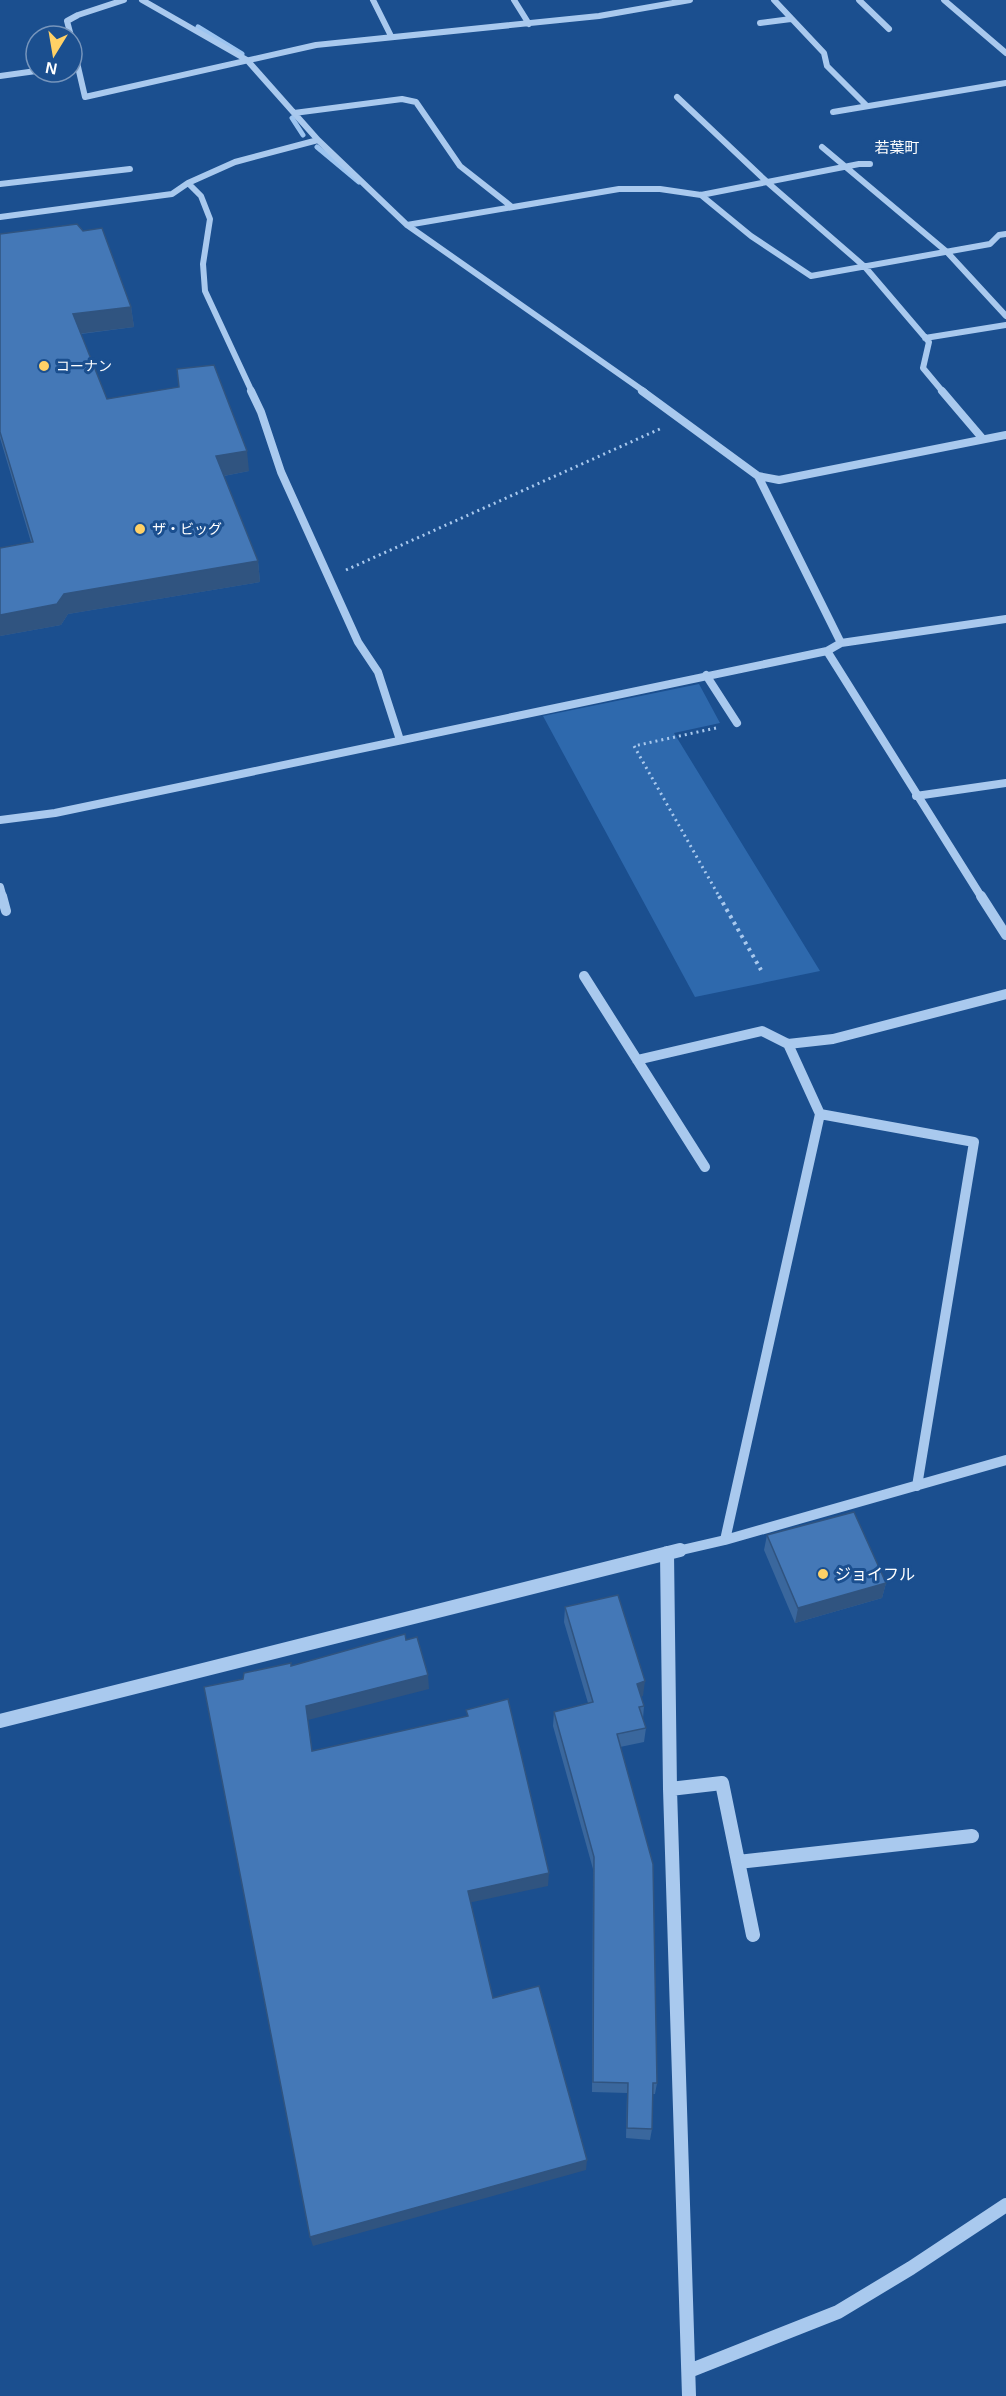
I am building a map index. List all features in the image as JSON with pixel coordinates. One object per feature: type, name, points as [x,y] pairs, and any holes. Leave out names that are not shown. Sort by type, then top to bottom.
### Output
[{"type":"street","points":[[68,24],[67,21],[78,15],[124,0]]},
{"type":"street","points":[[142,0],[247,60],[318,140],[408,225],[683,419],[758,476],[841,643]]},
{"type":"street","points":[[373,0],[391,36]]},
{"type":"street","points":[[514,0],[529,24]]},
{"type":"street","points":[[81,84],[86,97],[316,45],[599,16],[657,2],[690,0]]},
{"type":"street","points":[[774,0],[824,53],[827,66],[867,106]]},
{"type":"street","points":[[859,0],[889,29]]},
{"type":"street","points":[[944,0],[1006,53]]},
{"type":"street","points":[[760,23],[791,19]]},
{"type":"street","points":[[0,76],[24,73]]},
{"type":"street","points":[[833,112],[1006,83]]},
{"type":"street","points":[[677,97],[767,182],[865,267],[929,342],[923,368],[982,438]]},
{"type":"street","points":[[294,113],[402,99],[416,102],[460,166],[512,207]]},
{"type":"street","points":[[0,217],[172,194],[225,164],[318,140]]},
{"type":"street","points":[[822,147],[947,252],[1006,316]]},
{"type":"street","points":[[408,225],[586,194],[646,187],[680,190],[701,195],[870,164]]},
{"type":"street","points":[[0,184],[130,169]]},
{"type":"street","points":[[188,183],[201,196],[210,219],[203,264],[205,291],[261,412],[281,472],[358,642],[378,672],[400,740]]},
{"type":"street","points":[[701,195],[752,236],[811,276],[990,244],[999,235],[1006,234]]},
{"type":"street","points":[[925,338],[1006,325]]},
{"type":"street","points":[[758,476],[779,480],[1006,435]]},
{"type":"street","points":[[0,820],[55,813],[827,651],[841,643],[1006,619]]},
{"type":"street","points":[[827,651],[916,796],[1006,935]]},
{"type":"street","points":[[706,675],[737,723]]},
{"type":"street","points":[[916,796],[1006,783]]},
{"type":"street","points":[[0,887],[6,911]]},
{"type":"street","points":[[584,976],[705,1167]]},
{"type":"street","points":[[637,1060],[762,1031],[788,1044],[833,1039],[1006,994]]},
{"type":"street","points":[[725,1540],[820,1114],[808,1093],[788,1044]]},
{"type":"street","points":[[820,1114],[974,1142],[917,1486]]},
{"type":"street","points":[[0,1721],[725,1540],[1006,1460]]},
{"type":"street","points":[[667,1553],[670,1789],[689,2396]]},
{"type":"street","points":[[670,1789],[722,1783],[753,1935]]},
{"type":"street","points":[[738,1862],[972,1836]]},
{"type":"street","points":[[688,2371],[838,2312],[911,2268],[1006,2205]]},
{"type":"path","points":[[329,577],[683,419]]},
{"type":"path","points":[[737,723],[634,746],[761,970]]},
{"type":"shaded area","points":[[699,684],[720,723],[674,733],[820,971],[695,997],[543,716]]},
{"type":"building","points":[[77,224],[83,231],[102,228],[131,307],[73,314],[107,399],[179,387],[177,369],[214,365],[247,451],[216,456],[258,561],[64,594],[57,604],[0,615],[0,548],[33,542],[0,432],[0,234]]},
{"type":"building","name":"ジョイフル","points":[[854,1512],[886,1583],[798,1608],[767,1535]]},
{"type":"building","points":[[618,1595],[645,1681],[637,1684],[644,1706],[639,1707],[646,1728],[617,1734],[653,1864],[657,2083],[653,2083],[652,2129],[627,2128],[628,2083],[593,2082],[594,1857],[554,1712],[593,1702],[565,1607]]},
{"type":"building","points":[[405,1634],[406,1640],[417,1637],[428,1675],[306,1706],[312,1751],[468,1716],[466,1710],[508,1699],[549,1873],[468,1891],[493,1998],[539,1986],[587,2160],[310,2237],[204,1687],[243,1679],[244,1673],[291,1663],[291,1666]]},
{"type":"waterway","points":[[198,27],[242,54]]},
{"type":"waterway","points":[[292,118],[303,135]]},
{"type":"waterway","points":[[317,147],[359,182]]},
{"type":"place","name":"コーナン","points":[[44,366]]},
{"type":"place","name":"ザ・ビッグ","points":[[140,529]]},
{"type":"place","name":"ジョイフル","points":[[823,1574]]},
{"type":"district","name":"若葉町","points":[[897,148]]}]
